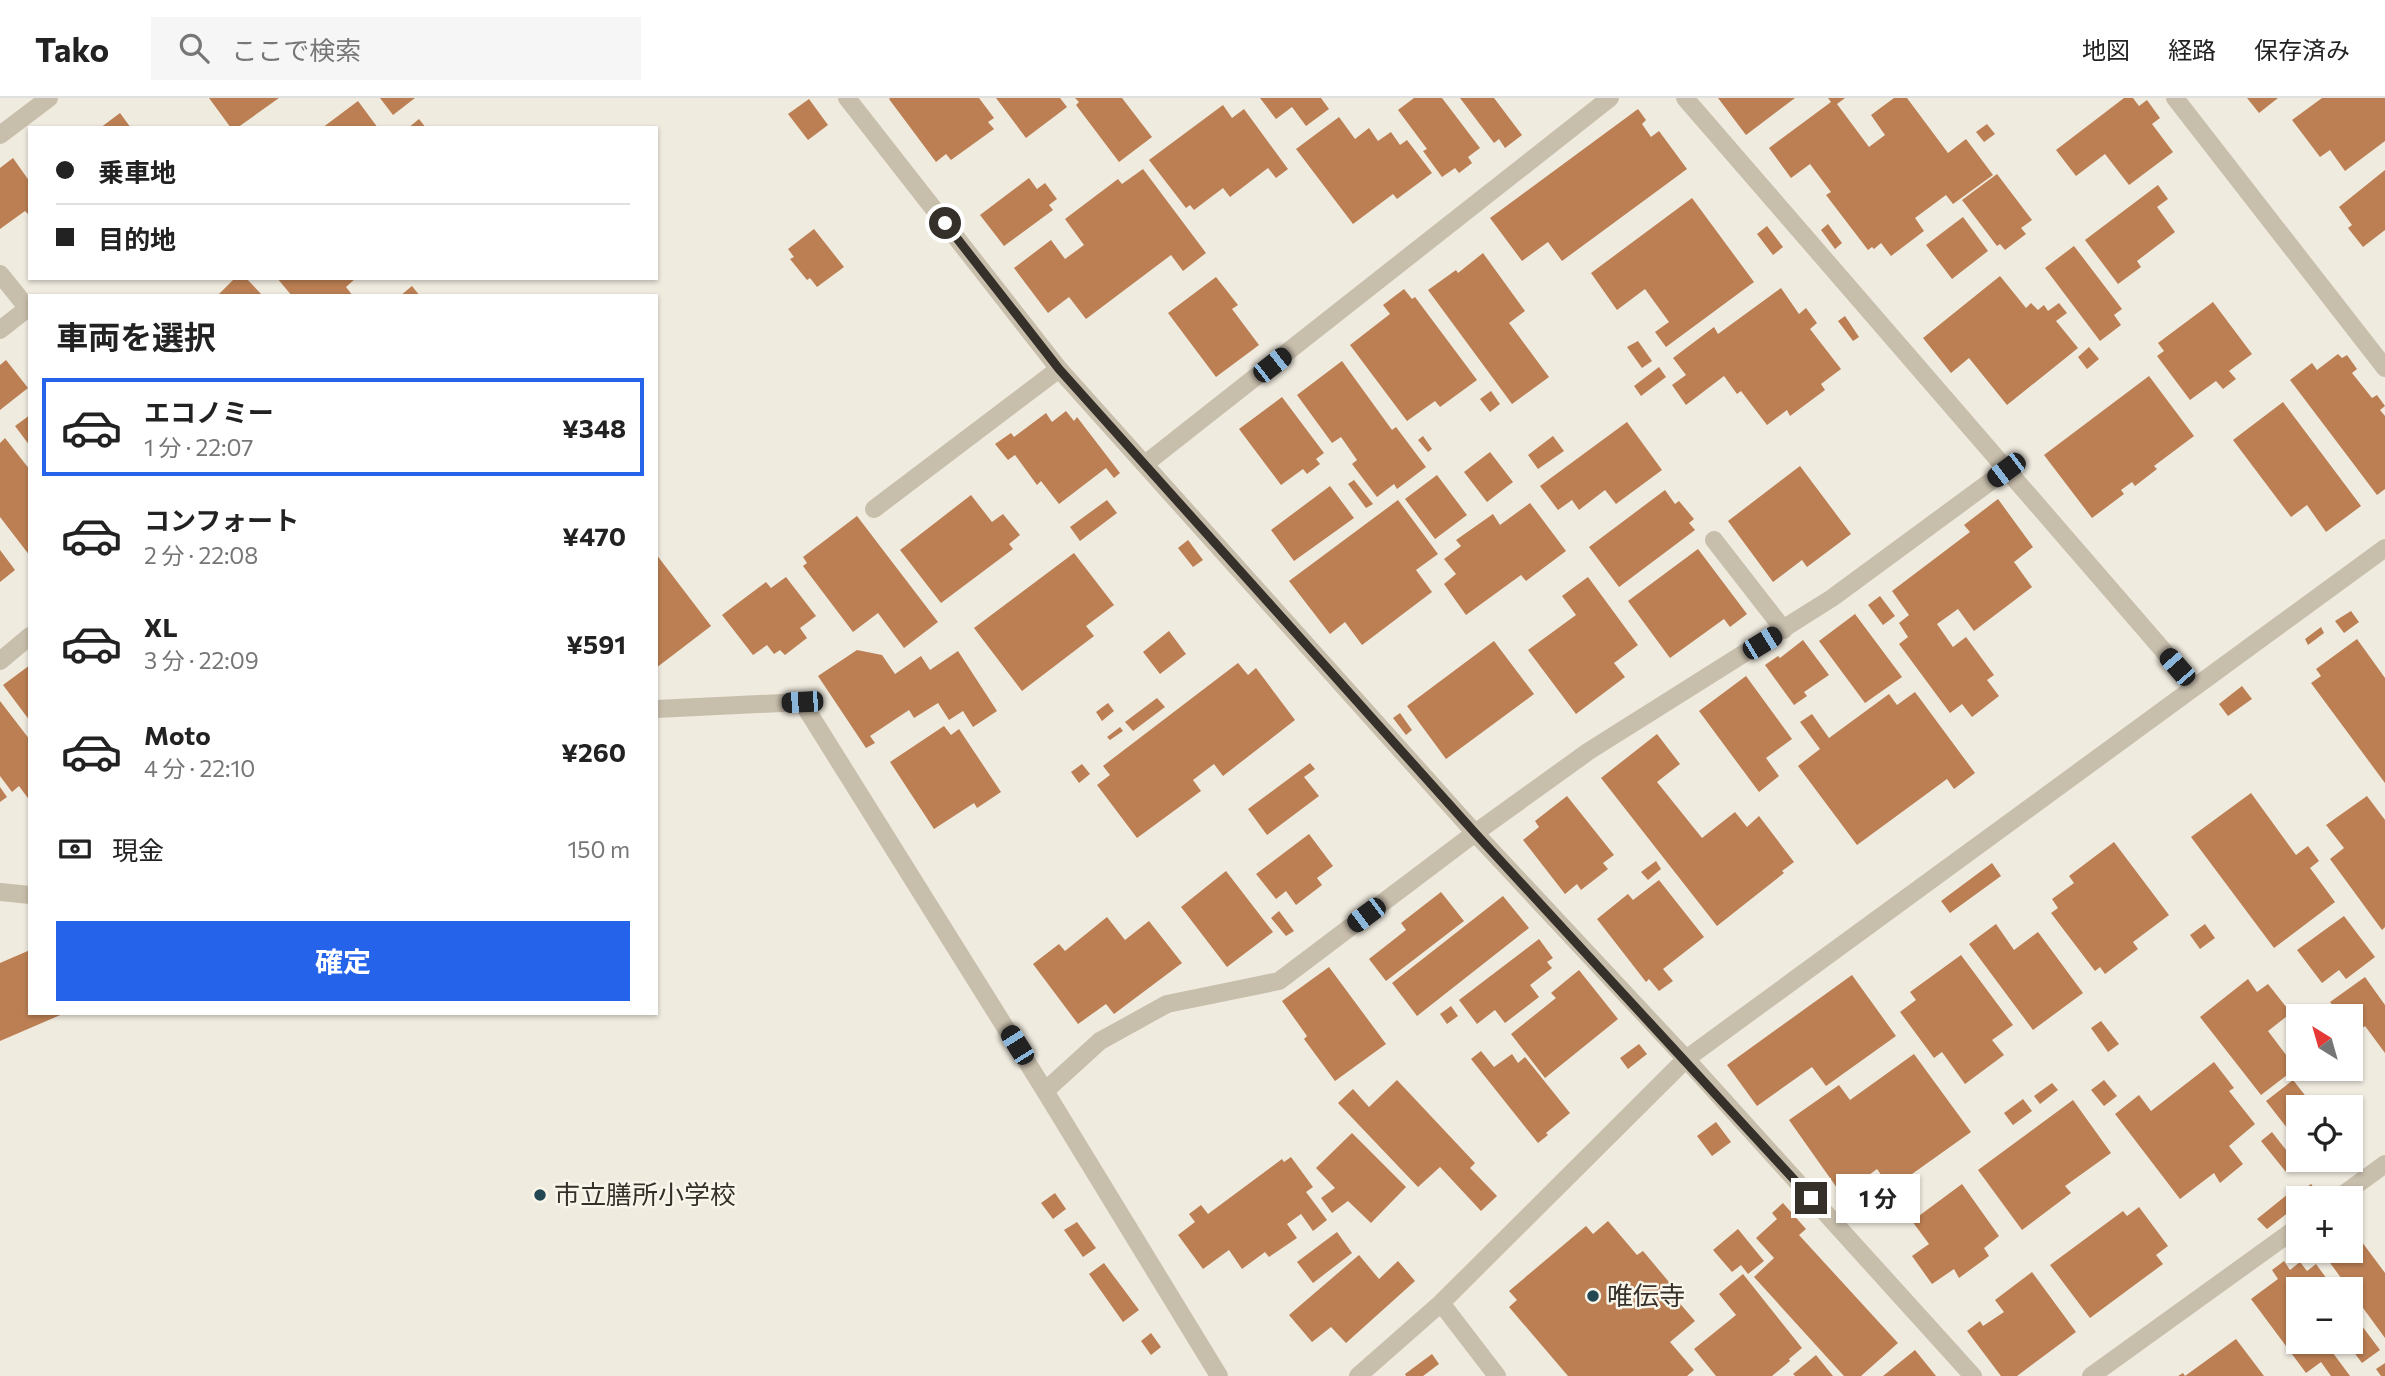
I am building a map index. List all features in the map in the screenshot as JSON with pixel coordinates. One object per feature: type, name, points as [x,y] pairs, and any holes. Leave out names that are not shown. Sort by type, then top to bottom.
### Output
[{"type":"street","points":[[0,135],[49,98]]},
{"type":"street","points":[[847,98],[1059,369],[1475,833],[1686,1059],[1973,1376]]},
{"type":"street","points":[[1146,464],[1610,98]]},
{"type":"street","points":[[1685,98],[2194,686]]},
{"type":"street","points":[[2175,98],[2385,368]]},
{"type":"street","points":[[0,274],[28,308]]},
{"type":"street","points":[[0,330],[28,310]]},
{"type":"street","points":[[874,509],[1059,369]]},
{"type":"street","points":[[1045,1091],[1100,1041],[1167,1004],[1279,981],[1589,751],[1832,598],[2006,470]]},
{"type":"street","points":[[1714,540],[1784,630]]},
{"type":"street","points":[[1358,1376],[1441,1303],[1686,1059],[2385,548]]},
{"type":"street","points":[[0,661],[28,638]]},
{"type":"street","points":[[658,709],[802,702],[1219,1376]]},
{"type":"street","points":[[0,892],[28,895]]},
{"type":"street","points":[[2355,1186],[2385,1164]]},
{"type":"street","points":[[2091,1376],[2286,1236]]},
{"type":"street","points":[[1441,1303],[1497,1376]]},
{"type":"building","points":[[209,98],[279,98],[240,126],[230,126]]},
{"type":"building","points":[[380,98],[415,98],[393,115]]},
{"type":"building","points":[[890,98],[979,98],[994,118],[988,122],[994,129],[951,160],[946,154],[936,162]]},
{"type":"building","points":[[996,98],[1060,98],[1067,107],[1026,138]]},
{"type":"building","points":[[1075,98],[1122,98],[1152,137],[1119,162],[1076,105],[1079,102]]},
{"type":"building","points":[[1260,98],[1321,98],[1329,109],[1306,126],[1292,107],[1276,119]]},
{"type":"building","points":[[1414,98],[1442,98],[1480,148],[1468,157],[1472,163],[1459,173],[1455,168],[1442,177],[1423,151],[1427,149],[1398,110]]},
{"type":"building","points":[[1460,98],[1494,98],[1522,135],[1505,148],[1499,139],[1494,143]]},
{"type":"building","points":[[1718,98],[1795,98],[1746,135]]},
{"type":"building","points":[[1828,98],[1845,98],[1837,104],[1869,147],[1885,135],[1871,115],[1894,98],[1907,98],[1948,153],[1966,139],[1993,175],[1953,204],[1946,195],[1915,218],[1924,231],[1891,256],[1881,243],[1868,250],[1826,195],[1831,192],[1810,164],[1791,178],[1769,148],[1831,102]]},
{"type":"building","points":[[2124,98],[2133,98],[2139,106],[2147,100],[2160,118],[2152,124],[2173,152],[2129,185],[2105,154],[2076,176],[2056,150]]},
{"type":"building","points":[[2247,98],[2278,98],[2259,113]]},
{"type":"building","points":[[2322,98],[2385,98],[2385,141],[2345,171],[2330,150],[2320,157],[2292,120]]},
{"type":"building","points":[[809,99],[828,125],[808,140],[788,114]]},
{"type":"building","points":[[358,101],[377,126],[325,126]]},
{"type":"building","points":[[1223,105],[1232,118],[1244,109],[1288,169],[1276,178],[1268,168],[1230,197],[1223,188],[1194,210],[1190,205],[1186,208],[1149,160]]},
{"type":"building","points":[[1638,109],[1646,120],[1642,124],[1651,137],[1659,131],[1687,169],[1562,261],[1548,242],[1522,261],[1490,218]]},
{"type":"building","points":[[120,113],[130,126],[103,126]]},
{"type":"building","points":[[1339,117],[1355,139],[1369,128],[1378,141],[1391,132],[1400,145],[1407,140],[1432,173],[1397,199],[1393,194],[1353,224],[1296,149]]},
{"type":"building","points":[[419,119],[424,126],[410,126]]},
{"type":"building","points":[[1987,124],[1995,134],[1984,142],[1976,132]]},
{"type":"building","points":[[13,158],[28,179],[28,214],[25,211],[0,229],[0,168]]},
{"type":"building","points":[[1143,169],[1206,253],[1183,271],[1171,255],[1086,319],[1069,297],[1048,313],[1014,268],[1051,240],[1065,259],[1084,245],[1065,219],[1118,179],[1122,184]]},
{"type":"building","points":[[2385,170],[2385,230],[2363,247],[2348,228],[2352,225],[2339,207]]},
{"type":"building","points":[[1997,174],[2032,220],[2021,228],[2026,234],[2005,250],[2000,244],[1997,246],[1962,200]]},
{"type":"building","points":[[1029,178],[1037,189],[1045,183],[1057,199],[1049,205],[1053,210],[1004,246],[980,215]]},
{"type":"building","points":[[2158,185],[2168,199],[2157,207],[2175,232],[2137,261],[2141,267],[2118,284],[2085,240]]},
{"type":"building","points":[[1692,198],[1754,282],[1666,347],[1655,332],[1669,322],[1645,289],[1617,310],[1591,273]]},
{"type":"building","points":[[1963,217],[1988,251],[1952,279],[1926,245]]},
{"type":"building","points":[[1828,224],[1842,243],[1835,249],[1821,230]]},
{"type":"building","points":[[1767,226],[1783,247],[1773,255],[1757,234]]},
{"type":"building","points":[[814,229],[844,267],[817,287],[810,278],[807,280],[790,259],[794,257],[788,249]]},
{"type":"building","points":[[2074,246],[2122,309],[2114,315],[2121,325],[2100,341],[2045,268]]},
{"type":"building","points":[[1483,253],[1525,311],[1509,323],[1549,377],[1512,404],[1428,290],[1456,270],[1458,273]]},
{"type":"building","points":[[2000,276],[2026,308],[2031,303],[2038,310],[2044,305],[2048,311],[2059,303],[2067,313],[2056,321],[2078,348],[2007,405],[1969,358],[1951,373],[1923,338]]},
{"type":"building","points":[[1216,277],[1238,305],[1232,309],[1259,345],[1216,377],[1168,313]]},
{"type":"building","points":[[233,280],[248,280],[261,294],[219,294]]},
{"type":"building","points":[[279,280],[354,280],[346,287],[351,294],[290,294]]},
{"type":"building","points":[[412,286],[418,294],[402,294]]},
{"type":"building","points":[[1781,288],[1799,314],[1806,308],[1817,323],[1810,329],[1841,369],[1821,384],[1825,390],[1790,416],[1787,410],[1767,425],[1741,391],[1737,394],[1724,376],[1686,405],[1672,385],[1686,375],[1673,358],[1714,327],[1718,334]]},
{"type":"building","points":[[1404,289],[1412,299],[1415,297],[1477,380],[1440,407],[1435,401],[1407,421],[1350,345],[1390,314],[1383,305]]},
{"type":"building","points":[[2213,302],[2252,354],[2229,371],[2236,379],[2223,389],[2216,381],[2190,400],[2157,356],[2164,351],[2158,343]]},
{"type":"building","points":[[1845,316],[1859,337],[1853,341],[1838,321]]},
{"type":"building","points":[[1638,341],[1652,361],[1642,368],[1627,347]]},
{"type":"building","points":[[2089,347],[2099,359],[2087,369],[2078,357]]},
{"type":"building","points":[[2338,354],[2342,358],[2347,355],[2357,369],[2352,373],[2372,398],[2377,395],[2385,406],[2380,410],[2385,416],[2385,489],[2377,495],[2290,380],[2312,363],[2317,370]]},
{"type":"building","points":[[6,360],[28,388],[0,410],[0,365]]},
{"type":"building","points":[[1342,361],[1392,430],[1396,427],[1426,467],[1397,489],[1394,484],[1377,497],[1352,464],[1357,460],[1341,437],[1332,443],[1297,395]]},
{"type":"building","points":[[1659,367],[1666,377],[1641,396],[1634,386]]},
{"type":"building","points":[[2149,376],[2194,436],[2154,466],[2157,469],[2135,486],[2132,482],[2121,490],[2124,494],[2092,518],[2044,455]]},
{"type":"building","points":[[1491,391],[1500,404],[1490,412],[1480,399]]},
{"type":"building","points":[[1282,397],[1324,453],[1316,459],[1320,464],[1307,474],[1303,469],[1281,485],[1239,429]]},
{"type":"building","points":[[2283,402],[2361,506],[2326,532],[2307,505],[2291,517],[2233,440]]},
{"type":"building","points":[[1066,411],[1074,421],[1077,417],[1120,473],[1114,478],[1106,468],[1059,504],[1041,481],[1037,485],[1015,455],[1008,460],[995,444],[1011,433],[1014,437],[1046,413],[1052,422]]},
{"type":"building","points":[[28,416],[28,443],[15,426]]},
{"type":"building","points":[[1627,422],[1662,470],[1616,504],[1605,490],[1579,510],[1572,500],[1558,510],[1540,486]]},
{"type":"building","points":[[1423,436],[1432,449],[1428,452],[1418,440]]},
{"type":"building","points":[[1553,436],[1564,451],[1538,469],[1528,455]]},
{"type":"building","points":[[5,438],[28,467],[28,553],[0,517],[0,443]]},
{"type":"building","points":[[1490,452],[1513,482],[1487,502],[1464,472]]},
{"type":"building","points":[[1800,466],[1851,534],[1807,567],[1802,560],[1773,582],[1728,521]]},
{"type":"building","points":[[1437,475],[1467,515],[1435,539],[1405,499]]},
{"type":"building","points":[[1354,480],[1373,504],[1366,508],[1348,484]]},
{"type":"building","points":[[1330,486],[1354,518],[1294,561],[1271,530]]},
{"type":"building","points":[[1665,490],[1675,504],[1679,501],[1694,519],[1689,523],[1695,530],[1619,587],[1589,547]]},
{"type":"building","points":[[971,495],[992,522],[1003,514],[1020,535],[1009,544],[1013,549],[941,603],[900,550]]},
{"type":"building","points":[[1998,499],[2033,547],[2014,562],[2032,587],[1974,631],[1958,609],[1937,624],[1953,647],[1966,637],[1994,675],[1987,680],[1999,696],[1972,717],[1962,704],[1950,713],[1899,644],[1908,637],[1899,623],[1909,615],[1892,591],[1970,532],[1964,525]]},
{"type":"building","points":[[1107,500],[1117,513],[1080,541],[1070,527]]},
{"type":"building","points":[[1398,500],[1438,554],[1416,570],[1432,592],[1362,645],[1345,622],[1330,634],[1289,581]]},
{"type":"building","points":[[1530,503],[1566,551],[1526,581],[1521,575],[1466,615],[1444,584],[1456,574],[1444,559],[1461,546],[1456,540],[1493,514],[1500,525]]},
{"type":"building","points":[[857,516],[938,622],[904,648],[878,613],[853,632],[803,566],[807,563],[803,557]]},
{"type":"building","points":[[1188,540],[1203,560],[1193,567],[1178,548]]},
{"type":"building","points":[[1698,549],[1747,614],[1730,627],[1724,619],[1670,658],[1628,601]]},
{"type":"building","points":[[0,550],[15,570],[0,582]]},
{"type":"building","points":[[1074,553],[1114,605],[1086,626],[1094,636],[1022,691],[974,628]]},
{"type":"building","points":[[658,557],[711,626],[658,666]]},
{"type":"building","points":[[786,577],[816,616],[800,628],[807,638],[785,655],[780,650],[774,654],[767,645],[753,655],[722,615],[766,582],[771,588]]},
{"type":"building","points":[[1588,577],[1638,645],[1614,663],[1625,677],[1576,714],[1528,650],[1576,615],[1562,596]]},
{"type":"building","points":[[1880,596],[1895,616],[1883,625],[1868,605]]},
{"type":"building","points":[[2351,611],[2359,622],[2344,633],[2335,621]]},
{"type":"building","points":[[1855,614],[1902,677],[1865,703],[1819,641]]},
{"type":"building","points":[[2321,627],[2324,633],[2308,645],[2305,639]]},
{"type":"building","points":[[1169,631],[1186,654],[1160,674],[1143,652]]},
{"type":"building","points":[[2357,639],[2385,678],[2385,783],[2311,683],[2321,676],[2316,669]]},
{"type":"building","points":[[1803,640],[1829,675],[1804,692],[1807,696],[1794,705],[1765,665],[1778,656],[1780,658]]},
{"type":"building","points":[[1494,641],[1534,694],[1446,759],[1407,706]]},
{"type":"building","points":[[857,650],[882,655],[895,674],[921,656],[930,670],[958,651],[997,711],[973,727],[963,711],[949,720],[938,703],[914,718],[909,710],[870,736],[875,743],[866,748],[818,676]]},
{"type":"building","points":[[1238,663],[1248,675],[1256,668],[1295,720],[1223,776],[1214,764],[1193,780],[1201,791],[1137,838],[1097,785],[1110,775],[1103,766]]},
{"type":"building","points":[[28,666],[28,718],[3,685]]},
{"type":"building","points":[[1746,676],[1792,739],[1766,758],[1779,776],[1759,792],[1699,711]]},
{"type":"building","points":[[2242,686],[2252,699],[2228,716],[2219,704]]},
{"type":"building","points":[[1915,692],[1975,773],[1954,789],[1947,779],[1857,845],[1798,766],[1820,749],[1800,722],[1812,714],[1829,738],[1889,694],[1897,705]]},
{"type":"building","points":[[1157,698],[1165,707],[1133,731],[1125,722]]},
{"type":"building","points":[[0,701],[28,737],[28,798],[19,786],[12,792],[0,776]]},
{"type":"building","points":[[1108,703],[1114,711],[1102,721],[1096,712]]},
{"type":"building","points":[[1400,713],[1412,730],[1406,735],[1393,718]]},
{"type":"building","points":[[944,726],[951,735],[959,729],[1001,792],[977,808],[974,803],[934,829],[890,762]]},
{"type":"building","points":[[1120,727],[1123,731],[1110,740],[1107,737]]},
{"type":"building","points":[[1657,734],[1680,764],[1657,782],[1702,838],[1735,812],[1747,827],[1759,816],[1794,862],[1717,926],[1601,778]]},
{"type":"building","points":[[1310,763],[1315,769],[1304,777],[1319,796],[1267,835],[1248,809]]},
{"type":"building","points":[[1082,764],[1090,774],[1079,783],[1071,772]]},
{"type":"building","points":[[0,787],[7,797],[0,802]]},
{"type":"building","points":[[2251,793],[2296,855],[2308,846],[2319,861],[2310,868],[2335,902],[2274,948],[2191,837]]},
{"type":"building","points":[[1567,796],[1614,855],[1603,863],[1608,869],[1581,890],[1577,884],[1565,894],[1523,840],[1539,827],[1535,821]]},
{"type":"building","points":[[2367,796],[2385,820],[2385,927],[2382,930],[2330,859],[2344,848],[2326,825]]},
{"type":"building","points":[[1309,834],[1333,866],[1317,878],[1322,885],[1296,905],[1286,891],[1276,899],[1256,874]]},
{"type":"building","points":[[2114,842],[2169,915],[2133,942],[2138,949],[2105,974],[2100,967],[2095,971],[2051,913],[2058,908],[2052,899],[2074,883],[2069,876]]},
{"type":"building","points":[[1656,861],[1661,869],[1648,880],[1641,872]]},
{"type":"building","points":[[1992,863],[2001,876],[1950,913],[1941,901]]},
{"type":"building","points":[[1226,871],[1273,932],[1227,967],[1181,907]]},
{"type":"building","points":[[1659,880],[1704,937],[1663,969],[1673,981],[1659,991],[1649,979],[1646,982],[1597,919],[1628,894],[1633,900]]},
{"type":"building","points":[[1441,892],[1464,921],[1386,981],[1369,959],[1406,930],[1401,923]]},
{"type":"building","points":[[1503,896],[1529,928],[1417,1016],[1392,983]]},
{"type":"building","points":[[1279,911],[1294,931],[1286,936],[1271,918]]},
{"type":"building","points":[[2344,916],[2375,957],[2346,979],[2339,970],[2322,983],[2297,950]]},
{"type":"building","points":[[1107,917],[1125,940],[1149,921],[1182,963],[1114,1014],[1106,1004],[1078,1024],[1033,964],[1059,944],[1065,951]]},
{"type":"building","points":[[1996,924],[2014,950],[2038,932],[2083,993],[2033,1030],[1969,944]]},
{"type":"building","points":[[2205,924],[2215,938],[2200,949],[2190,935]]},
{"type":"building","points":[[1539,939],[1553,958],[1547,962],[1552,968],[1530,985],[1539,997],[1505,1023],[1495,1010],[1477,1024],[1459,1000]]},
{"type":"building","points":[[28,951],[28,1015],[60,1015],[0,1041],[0,963]]},
{"type":"building","points":[[1961,955],[2013,1025],[1992,1040],[2004,1055],[1965,1084],[1942,1052],[1934,1058],[1900,1012],[1916,1000],[1910,992]]},
{"type":"building","points":[[1329,967],[1386,1044],[1335,1081],[1304,1039],[1307,1036],[1282,1001]]},
{"type":"building","points":[[1579,970],[1618,1019],[1545,1078],[1511,1034],[1556,998],[1551,993]]},
{"type":"building","points":[[1852,975],[1896,1036],[1826,1086],[1812,1067],[1757,1106],[1727,1065]]},
{"type":"building","points":[[2365,977],[2385,1005],[2385,1053],[2365,1026],[2363,1028],[2363,1004],[2330,1002]]},
{"type":"building","points":[[2248,979],[2257,992],[2268,984],[2286,1007],[2286,1017],[2268,1031],[2286,1055],[2286,1076],[2261,1095],[2200,1017]]},
{"type":"building","points":[[1451,1006],[1458,1016],[1447,1024],[1440,1014]]},
{"type":"building","points":[[2101,1021],[2119,1044],[2108,1052],[2091,1028]]},
{"type":"building","points":[[1639,1044],[1647,1054],[1628,1069],[1620,1058]]},
{"type":"building","points":[[1481,1051],[1494,1067],[1512,1054],[1518,1063],[1525,1057],[1570,1113],[1538,1143],[1471,1059]]},
{"type":"building","points":[[1914,1054],[1971,1132],[1891,1189],[1877,1169],[1842,1195],[1789,1120],[1839,1085],[1850,1100]]},
{"type":"building","points":[[2214,1062],[2234,1088],[2229,1091],[2255,1124],[2229,1146],[2243,1164],[2220,1183],[2214,1173],[2180,1199],[2115,1114],[2139,1095],[2151,1111]]},
{"type":"building","points":[[1397,1080],[1475,1163],[1470,1168],[1497,1196],[1481,1211],[1440,1167],[1418,1187],[1338,1103],[1353,1089],[1369,1107]]},
{"type":"building","points":[[2104,1080],[2117,1096],[2104,1106],[2091,1090]]},
{"type":"building","points":[[2290,1082],[2295,1082],[2305,1095],[2286,1095],[2286,1127],[2266,1101]]},
{"type":"building","points":[[2052,1083],[2058,1090],[2040,1104],[2034,1096]]},
{"type":"building","points":[[2023,1099],[2032,1111],[2013,1125],[2004,1113]]},
{"type":"building","points":[[2073,1100],[2111,1153],[2065,1186],[2071,1193],[2022,1230],[1978,1170]]},
{"type":"building","points":[[1716,1122],[1731,1142],[1712,1156],[1697,1136]]},
{"type":"building","points":[[2272,1132],[2286,1150],[2286,1172],[2261,1141]]},
{"type":"building","points":[[1352,1133],[1406,1187],[1371,1223],[1348,1201],[1332,1213],[1321,1198],[1335,1188],[1316,1168]]},
{"type":"building","points":[[1291,1157],[1313,1187],[1306,1192],[1327,1220],[1313,1231],[1301,1214],[1287,1224],[1297,1238],[1269,1257],[1265,1252],[1242,1269],[1229,1250],[1203,1269],[1178,1235],[1195,1222],[1189,1214],[1201,1205],[1208,1214],[1282,1159],[1284,1162]]},
{"type":"building","points":[[1962,1184],[1999,1236],[1984,1248],[1989,1256],[1959,1278],[1954,1269],[1932,1284],[1912,1256],[1929,1244],[1912,1221]]},
{"type":"building","points":[[1055,1193],[1066,1209],[1053,1219],[1041,1203]]},
{"type":"building","points":[[2286,1196],[2286,1214],[2267,1229],[2257,1219]]},
{"type":"building","points":[[1783,1203],[1806,1229],[1799,1235],[1898,1343],[1861,1376],[1844,1376],[1754,1277],[1774,1258],[1756,1238],[1777,1219],[1772,1213]]},
{"type":"building","points":[[2139,1207],[2168,1246],[2156,1255],[2163,1264],[2090,1318],[2050,1265],[2123,1211],[2127,1216]]},
{"type":"building","name":"唯伝寺","points":[[1608,1221],[1637,1255],[1643,1251],[1674,1288],[1670,1292],[1695,1321],[1670,1342],[1694,1370],[1687,1376],[1568,1376],[1509,1307],[1517,1300],[1509,1291],[1586,1226],[1593,1234]]},
{"type":"building","points":[[1077,1222],[1096,1248],[1083,1257],[1064,1230]]},
{"type":"building","points":[[1738,1229],[1764,1261],[1748,1274],[1741,1265],[1732,1272],[1713,1250]]},
{"type":"building","points":[[1337,1232],[1352,1253],[1313,1283],[1297,1262]]},
{"type":"building","points":[[2363,1243],[2385,1273],[2385,1338],[2363,1308],[2363,1277],[2340,1277],[2330,1263],[2363,1263]]},
{"type":"building","points":[[1359,1255],[1379,1279],[1398,1261],[1415,1281],[1346,1343],[1331,1327],[1312,1342],[1289,1315]]},
{"type":"building","points":[[2284,1261],[2290,1270],[2299,1263],[2307,1271],[2316,1264],[2326,1277],[2286,1277],[2286,1346],[2251,1299],[2278,1279],[2272,1270]]},
{"type":"building","points":[[1104,1263],[1139,1310],[1123,1322],[1089,1274]]},
{"type":"building","points":[[2032,1272],[2076,1332],[2017,1376],[2001,1376],[1967,1331],[1980,1321],[1983,1326],[2004,1312],[1995,1300]]},
{"type":"building","points":[[1743,1274],[1802,1348],[1772,1376],[1716,1376],[1694,1349],[1736,1315],[1719,1294]]},
{"type":"building","points":[[2363,1327],[2380,1350],[2362,1363],[2355,1354],[2363,1354]]},
{"type":"building","points":[[1151,1333],[1161,1347],[1151,1355],[1141,1341]]},
{"type":"building","points":[[2236,1339],[2264,1376],[2185,1376]]},
{"type":"building","points":[[1915,1350],[1936,1376],[1883,1376]]},
{"type":"building","points":[[1432,1354],[1439,1364],[1423,1376],[1406,1376],[1405,1374]]},
{"type":"building","points":[[2292,1354],[2334,1354],[2350,1376],[2331,1376],[2321,1362],[2306,1373]]},
{"type":"building","points":[[1816,1355],[1833,1376],[1793,1374]]},
{"type":"building","points":[[2385,1363],[2385,1376],[2381,1376],[2376,1369]]},
{"type":"place","name":"市立膳所小学校","points":[[540,1195]]},
{"type":"place","name":"唯伝寺","points":[[1593,1296]]},
{"type":"route","points":[[945,223],[1059,369],[1475,833],[1686,1059],[1811,1198]]}]
